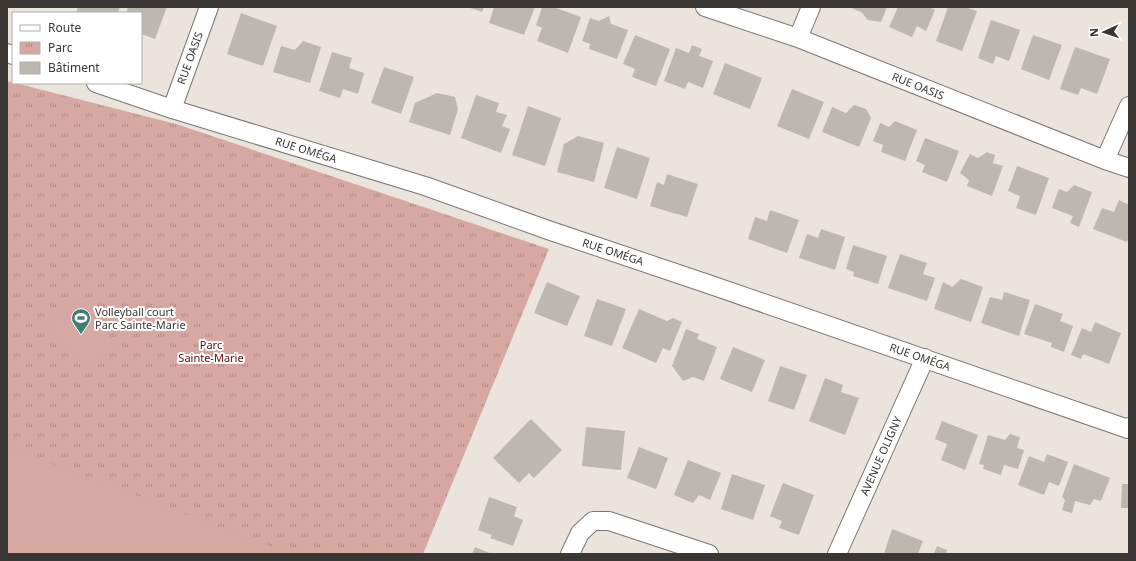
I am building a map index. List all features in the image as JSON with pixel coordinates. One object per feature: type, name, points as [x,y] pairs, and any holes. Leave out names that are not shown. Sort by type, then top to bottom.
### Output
[{"type":"street","name":"RUE OASIS","points":[[172,109],[208,7]]},
{"type":"street","name":"RUE OASIS","points":[[705,7],[798,38],[1105,160],[1129,168]]},
{"type":"street","points":[[798,38],[811,7]]},
{"type":"street","name":"RUE OMÉGA","points":[[99,84],[172,109],[425,186],[548,230],[1129,428]]},
{"type":"street","points":[[1105,160],[1129,106]]},
{"type":"street","name":"AVENUE OLIGNY","points":[[837,554],[924,358]]},
{"type":"street","points":[[570,554],[580,533],[593,521],[609,520],[709,554]]},
{"type":"green space","name":"Parc Sainte-Marie","points":[[7,81],[12,82],[12,84],[19,84],[176,124],[549,249],[423,554],[7,554]]},
{"type":"green space","name":"Volleyball court Parc Sainte-Marie","points":[[77,296],[116,346],[85,371],[46,323]]},
{"type":"green space","points":[[8,447],[286,552],[286,554],[7,554]]},
{"type":"building","points":[[78,7],[120,7],[118,12],[76,12]]},
{"type":"building","points":[[128,7],[167,7],[155,39],[142,34],[142,12],[126,12]]},
{"type":"building","points":[[467,7],[484,7],[482,12]]},
{"type":"building","points":[[494,7],[535,7],[524,35],[489,23]]},
{"type":"building","points":[[542,7],[553,7],[581,17],[568,53],[537,41],[542,28],[536,25]]},
{"type":"building","points":[[887,7],[881,22],[868,20],[861,12],[851,8]]},
{"type":"building","points":[[898,7],[929,7],[935,10],[926,31],[917,26],[912,37],[889,27]]},
{"type":"building","points":[[948,7],[965,7],[977,11],[962,51],[936,41]]},
{"type":"building","points":[[241,13],[277,26],[263,66],[227,54]]},
{"type":"building","points":[[609,16],[611,24],[628,30],[617,59],[589,49],[590,44],[582,41],[590,18],[599,21]]},
{"type":"building","points":[[991,20],[1020,30],[1009,61],[996,56],[993,64],[978,58]]},
{"type":"building","points":[[635,35],[670,49],[656,86],[632,77],[635,69],[623,64]]},
{"type":"building","points":[[1033,35],[1062,45],[1049,80],[1021,69]]},
{"type":"building","points":[[303,41],[321,47],[310,83],[273,72],[281,46],[295,50]]},
{"type":"building","points":[[692,45],[702,49],[699,56],[713,61],[703,88],[688,82],[685,89],[664,81],[676,48],[689,53]]},
{"type":"building","points":[[1075,47],[1110,59],[1097,94],[1081,88],[1078,95],[1060,89]]},
{"type":"building","points":[[332,52],[352,58],[349,68],[364,73],[358,94],[343,89],[340,98],[319,91]]},
{"type":"building","points":[[725,63],[762,78],[750,109],[713,94]]},
{"type":"building","points":[[384,67],[414,77],[401,114],[371,103]]},
{"type":"building","points":[[792,89],[824,102],[809,139],[777,126]]},
{"type":"building","points":[[437,93],[455,97],[458,109],[450,135],[409,122],[415,103]]},
{"type":"building","points":[[476,95],[499,103],[496,112],[507,115],[502,126],[510,129],[501,153],[461,138]]},
{"type":"building","points":[[854,105],[866,109],[871,118],[859,147],[822,132],[832,107],[846,113]]},
{"type":"building","points":[[528,106],[561,118],[545,166],[512,155]]},
{"type":"building","points":[[895,121],[917,130],[905,161],[881,152],[883,145],[873,141],[880,123],[889,127]]},
{"type":"building","points":[[578,136],[604,143],[594,182],[557,172],[564,144]]},
{"type":"building","points":[[925,138],[959,151],[947,182],[922,172],[925,165],[916,161]]},
{"type":"building","points":[[617,147],[650,158],[637,199],[604,188]]},
{"type":"building","points":[[987,152],[995,155],[993,163],[1003,166],[992,196],[967,186],[969,180],[960,173],[970,154],[978,158]]},
{"type":"building","points":[[1017,166],[1049,178],[1036,215],[1016,208],[1020,196],[1008,191]]},
{"type":"building","points":[[667,174],[698,184],[687,217],[650,206],[657,182],[664,185]]},
{"type":"building","points":[[1074,185],[1092,192],[1079,227],[1070,223],[1073,216],[1052,208],[1059,189],[1067,192]]},
{"type":"building","points":[[1119,200],[1129,205],[1129,238],[1127,242],[1093,229],[1102,208],[1114,212]]},
{"type":"building","points":[[770,210],[799,220],[787,253],[748,239],[755,217],[767,221]]},
{"type":"building","points":[[821,229],[845,237],[835,270],[799,258],[807,234],[818,238]]},
{"type":"building","points":[[853,245],[887,256],[878,284],[853,276],[854,272],[846,269]]},
{"type":"building","points":[[900,254],[927,263],[923,274],[935,278],[927,301],[888,288]]},
{"type":"building","points":[[961,279],[983,287],[971,322],[934,309],[943,282],[952,287]]},
{"type":"building","points":[[547,282],[580,296],[567,326],[534,313]]},
{"type":"building","points":[[1004,292],[1030,300],[1019,336],[981,323],[990,297],[1002,300]]},
{"type":"building","points":[[597,299],[626,309],[612,346],[584,336]]},
{"type":"building","points":[[1035,304],[1063,314],[1060,321],[1073,326],[1064,352],[1051,347],[1052,343],[1024,334]]},
{"type":"building","points":[[639,309],[667,321],[673,318],[682,322],[670,351],[663,348],[656,363],[622,348]]},
{"type":"building","points":[[1095,322],[1121,333],[1109,364],[1083,354],[1081,359],[1071,355],[1082,328],[1091,332]]},
{"type":"building","points":[[686,329],[699,334],[697,339],[717,347],[704,381],[693,377],[683,381],[672,366]]},
{"type":"building","points":[[733,347],[765,360],[752,392],[720,379]]},
{"type":"building","points":[[780,366],[807,375],[794,410],[768,401]]},
{"type":"building","points":[[825,378],[843,385],[841,392],[859,398],[845,435],[809,421]]},
{"type":"building","points":[[531,419],[562,450],[534,478],[529,473],[519,483],[493,458]]},
{"type":"building","points":[[942,421],[978,435],[965,470],[941,460],[947,444],[935,439]]},
{"type":"building","points":[[586,427],[625,431],[621,470],[582,466]]},
{"type":"building","points":[[1010,434],[1020,437],[1017,448],[1024,450],[1018,469],[1004,465],[1001,475],[983,469],[984,465],[979,464],[988,435],[1005,440]]},
{"type":"building","points":[[639,447],[668,458],[656,489],[627,478]]},
{"type":"building","points":[[1047,454],[1068,462],[1059,486],[1049,482],[1044,495],[1018,485],[1029,456],[1044,462]]},
{"type":"building","points":[[688,460],[721,473],[710,500],[699,495],[693,503],[674,495]]},
{"type":"building","points":[[1074,464],[1110,478],[1101,501],[1094,499],[1090,505],[1075,501],[1072,513],[1062,510],[1065,500],[1062,497]]},
{"type":"building","points":[[732,474],[765,485],[753,520],[721,509]]},
{"type":"building","points":[[783,483],[814,495],[799,535],[779,528],[782,521],[770,516]]},
{"type":"building","points":[[1122,484],[1129,484],[1129,508],[1121,508]]},
{"type":"building","points":[[489,497],[517,507],[514,516],[523,520],[513,546],[490,538],[492,535],[478,530]]},
{"type":"building","points":[[892,529],[923,541],[918,554],[884,554]]},
{"type":"building","points":[[937,546],[947,550],[946,554],[934,554]]},
{"type":"building","points":[[475,547],[492,554],[472,554]]},
{"type":"place","name":"Volleyball court Parc Sainte-Marie","points":[[81,335]]}]
